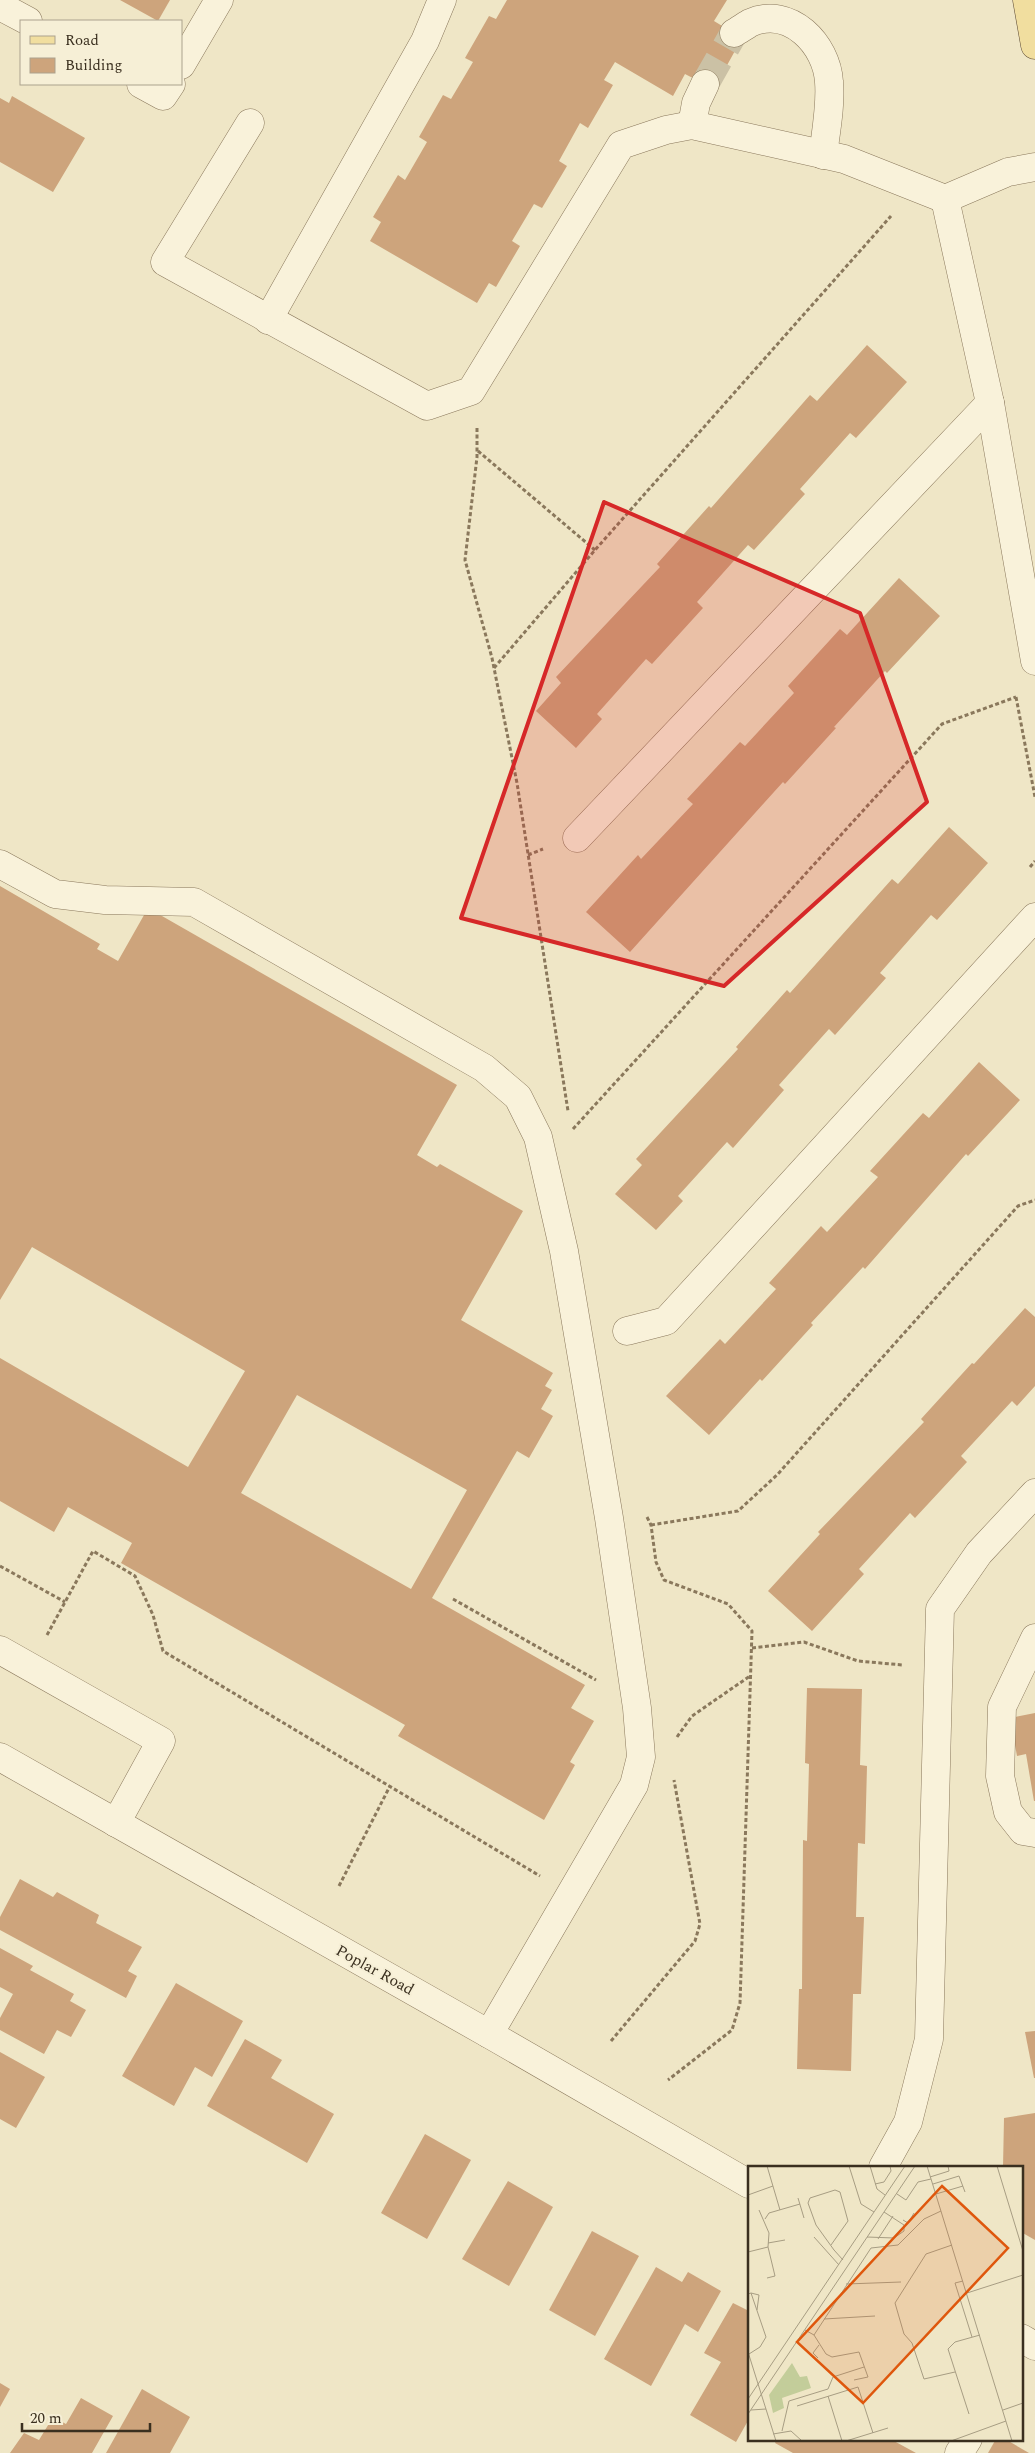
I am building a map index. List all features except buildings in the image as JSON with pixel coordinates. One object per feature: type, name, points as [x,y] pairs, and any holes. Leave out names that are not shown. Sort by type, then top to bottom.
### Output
[{"type":"main road","points":[[1027,0],[1035,44]]},
{"type":"street","points":[[182,63],[219,0]]},
{"type":"street","points":[[268,320],[425,41],[442,0]]},
{"type":"street","points":[[0,6],[26,20]]},
{"type":"street","points":[[734,33],[751,22],[771,19],[791,24],[810,36],[823,55],[829,82],[823,155]]},
{"type":"street","points":[[692,125],[696,103],[706,84]]},
{"type":"street","points":[[143,85],[163,96],[170,85]]},
{"type":"street","points":[[250,122],[165,262],[427,406],[471,390],[621,145],[666,130],[692,125],[844,159],[945,199],[1008,172],[1035,167]]},
{"type":"street","points":[[945,199],[990,402],[1035,662]]},
{"type":"street","points":[[577,838],[990,402]]},
{"type":"street","points":[[0,864],[54,894],[105,900],[194,902],[484,1068],[518,1097],[538,1138],[564,1252],[609,1518],[637,1708],[641,1757],[634,1785],[489,2034]]},
{"type":"street","points":[[628,1331],[666,1321],[1035,917]]},
{"type":"street","points":[[884,2166],[908,2122],[930,2039],[940,1609],[978,1553],[1035,1492]]},
{"type":"street","points":[[1035,1638],[1002,1707],[1000,1776],[1008,1812],[1023,1831],[1035,1833]]},
{"type":"street","points":[[0,1650],[161,1741],[116,1823]]},
{"type":"street","name":"Poplar Road","points":[[0,1757],[489,2034],[748,2183]]},
{"type":"street","points":[[960,2453],[967,2440]]},
{"type":"path","points":[[494,668],[595,550],[896,210],[912,187]]},
{"type":"path","points":[[471,390],[477,417],[477,450],[466,560],[494,668],[517,783],[568,1112]]},
{"type":"path","points":[[477,450],[595,550]]},
{"type":"path","points":[[570,1122],[571,1131],[942,724],[1016,697]]},
{"type":"path","points":[[1030,866],[1035,861]]},
{"type":"path","points":[[652,1525],[738,1511],[777,1475],[1018,1206],[1035,1200]]},
{"type":"path","points":[[647,1516],[652,1525],[656,1562],[664,1580],[728,1604],[752,1631],[740,2003],[732,2030],[668,2080]]},
{"type":"path","points":[[28,1666],[93,1551],[135,1576],[153,1615],[163,1651],[548,1880]]},
{"type":"path","points":[[0,1566],[65,1602]]},
{"type":"path","points":[[452,1598],[603,1684]]},
{"type":"path","points":[[752,1648],[804,1642],[858,1661],[909,1666]]},
{"type":"path","points":[[674,1739],[692,1716],[751,1675]]},
{"type":"path","points":[[611,2042],[695,1942],[700,1924],[674,1776]]},
{"type":"path","points":[[339,1886],[390,1786]]},
{"type":"highlighted area","points":[[604,502],[860,613],[927,802],[724,986],[461,918]]},
{"type":"tunnel","points":[[705,84],[734,33]]}]
